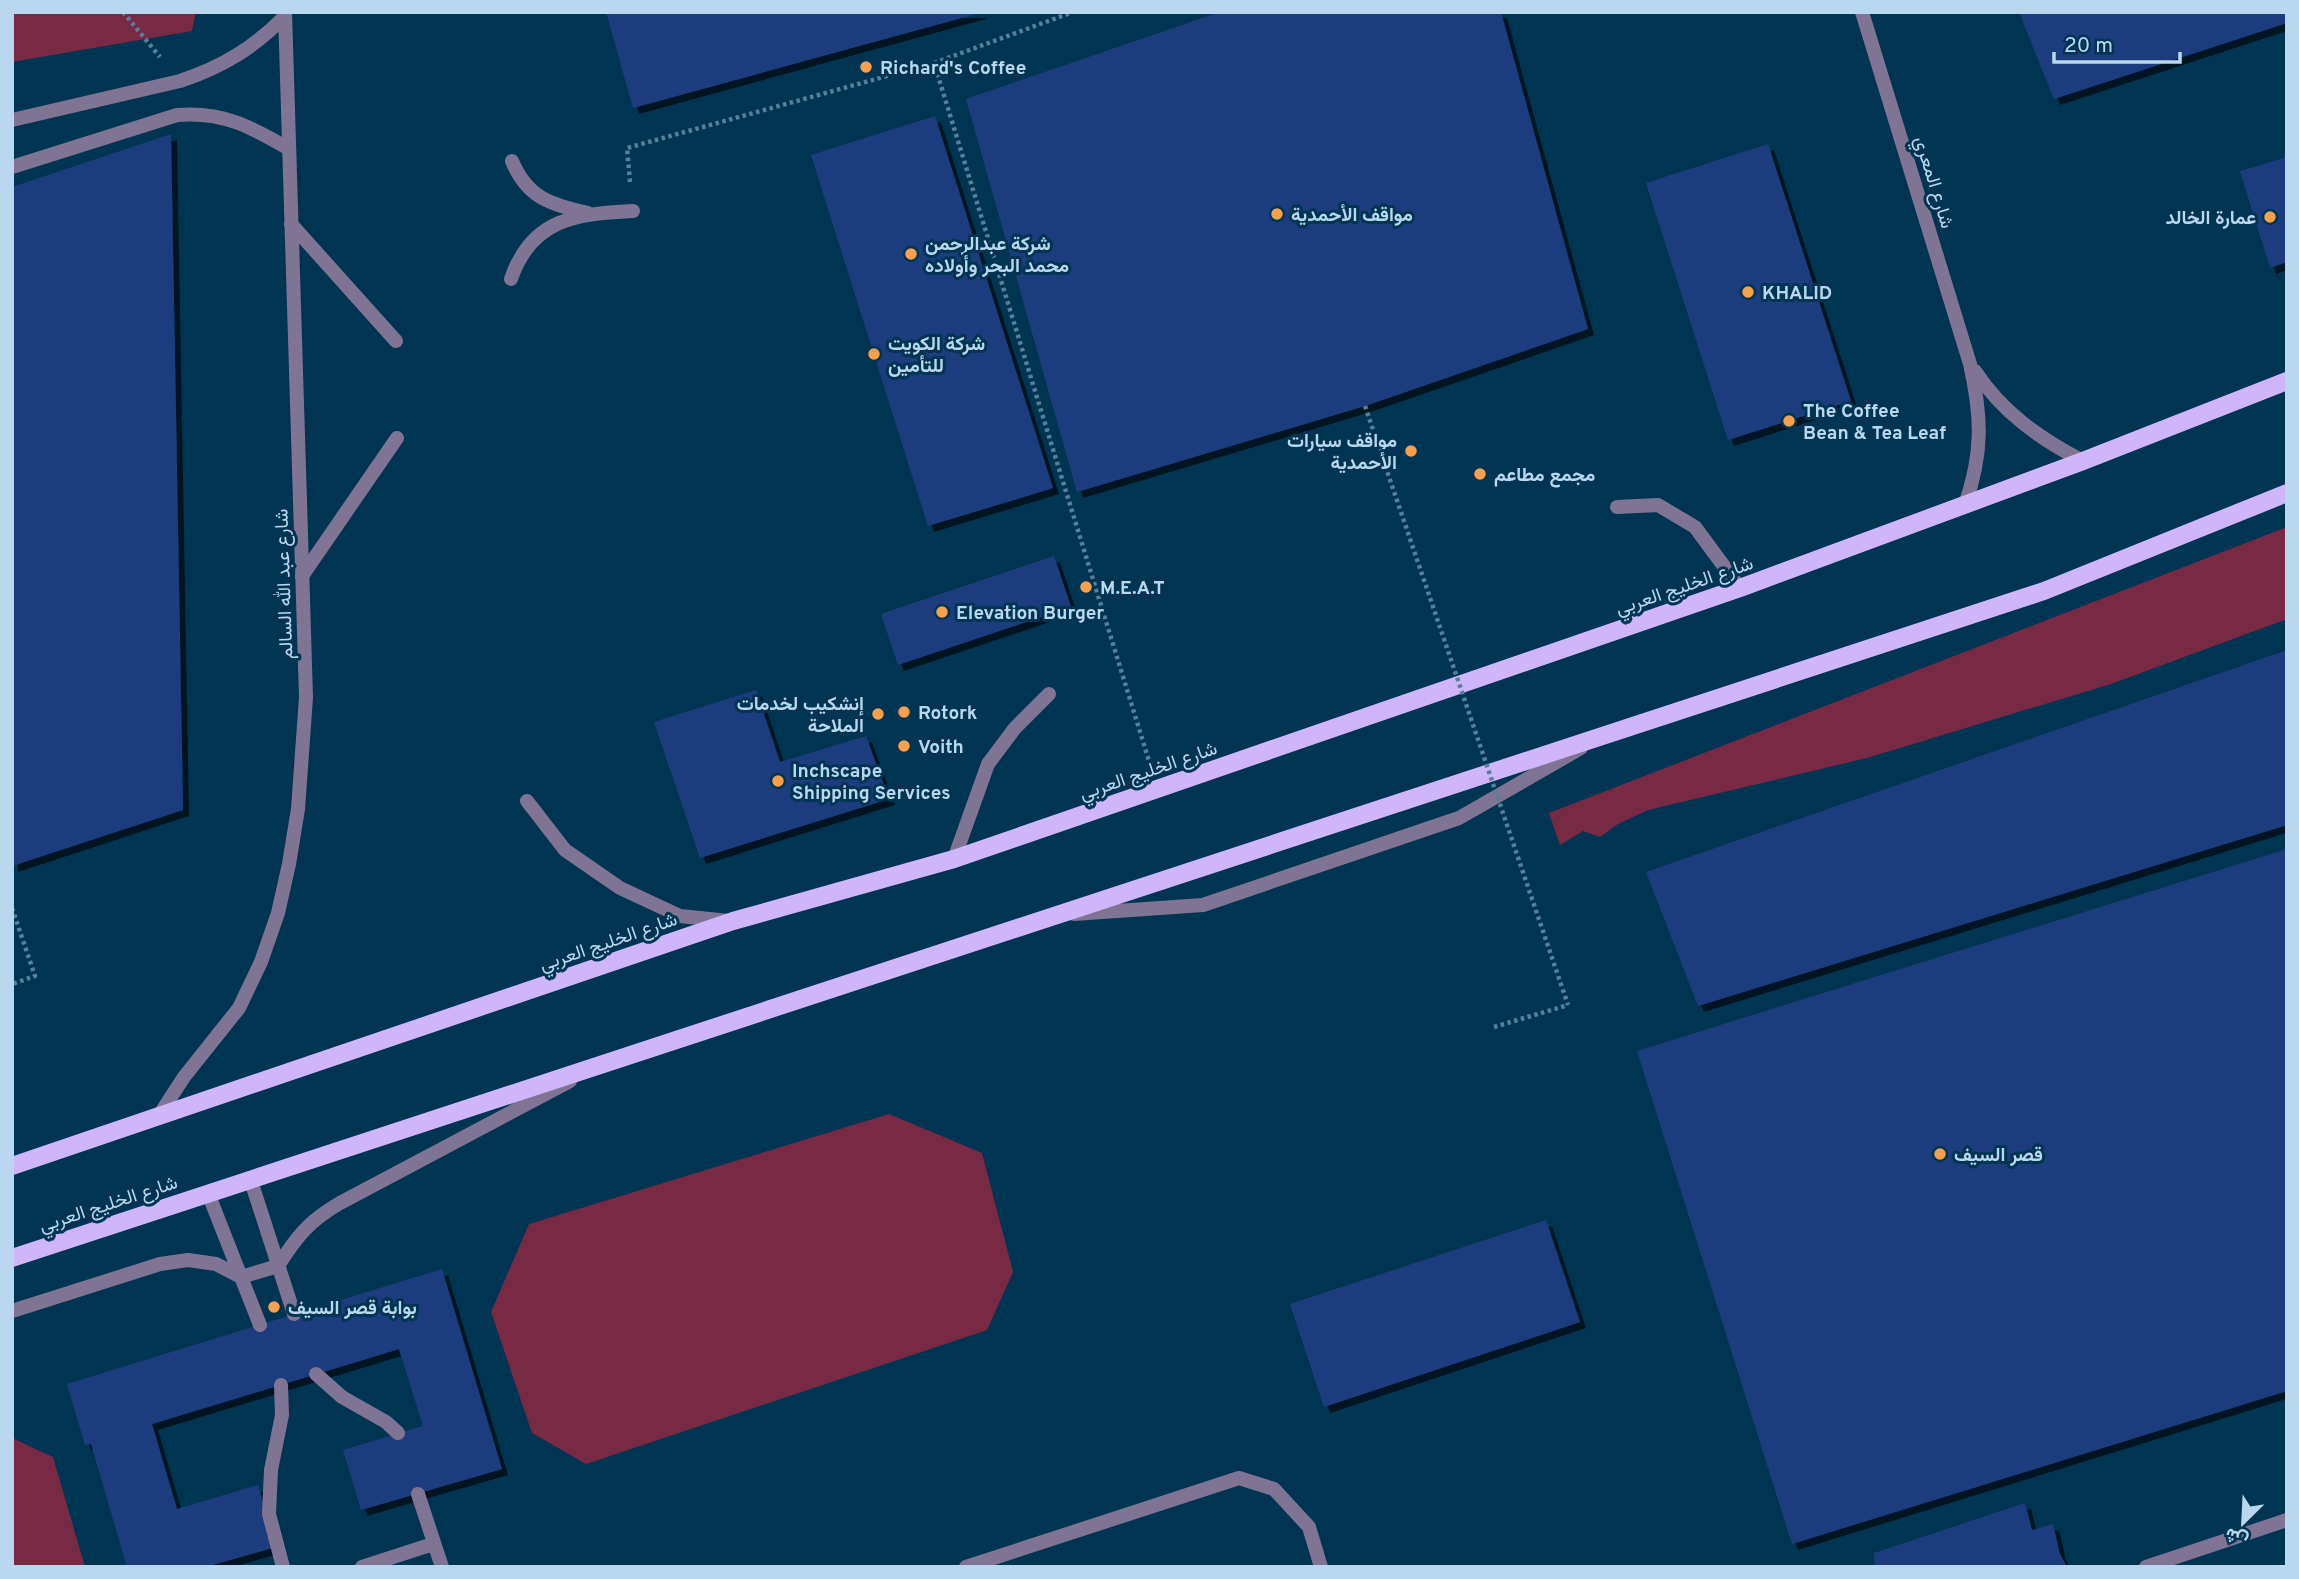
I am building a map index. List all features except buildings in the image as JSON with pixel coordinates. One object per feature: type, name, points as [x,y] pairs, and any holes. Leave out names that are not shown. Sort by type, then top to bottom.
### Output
[{"type":"main road","name":"شارع الخليج العربي","points":[[12,1166],[733,921],[954,859],[1740,588],[2083,461],[2287,381]]},
{"type":"main road","name":"شارع الخليج العربي","points":[[12,1258],[2044,591],[2287,493]]},
{"type":"street","name":"شارع المعري","points":[[1862,12],[1970,364],[1980,421],[1974,478],[1965,505]]},
{"type":"street","points":[[12,120],[180,81],[226,63],[248,50],[285,14]]},
{"type":"street","name":"شارع عبد الله السالم","points":[[158,1117],[184,1077],[239,1008],[261,962],[278,914],[289,864],[303,753],[306,698],[285,14]]},
{"type":"street","points":[[12,167],[177,115],[199,113],[221,116],[241,123],[289,149]]},
{"type":"street","points":[[512,161],[520,179],[534,194],[556,205],[590,214]]},
{"type":"street","points":[[512,279],[518,260],[529,244],[559,221],[590,214],[633,211]]},
{"type":"street","points":[[291,224],[396,341]]},
{"type":"street","name":"شارع المعري","points":[[1970,364],[1987,389],[2031,431],[2083,461]]},
{"type":"street","points":[[302,576],[397,438]]},
{"type":"street","points":[[1618,507],[1658,505],[1695,527],[1740,588]]},
{"type":"street","points":[[954,859],[988,764],[1015,727],[1049,694]]},
{"type":"street","points":[[1055,915],[1203,905],[1460,818],[1603,736]]},
{"type":"street","points":[[527,801],[565,850],[620,888],[680,916],[733,921]]},
{"type":"street","points":[[12,1311],[160,1264],[188,1260],[216,1264],[242,1277],[278,1266],[292,1244],[322,1213],[609,1061]]},
{"type":"street","points":[[250,1178],[294,1314]]},
{"type":"street","points":[[208,1192],[260,1325]]},
{"type":"street","points":[[316,1374],[342,1398],[386,1422],[398,1433]]},
{"type":"street","points":[[281,1385],[282,1415],[271,1470],[269,1514],[283,1567]]},
{"type":"street","points":[[966,1567],[1239,1478],[1274,1489],[1309,1527],[1321,1567]]},
{"type":"street","points":[[418,1494],[442,1567]]},
{"type":"street","points":[[2146,1567],[2287,1520]]},
{"type":"street","points":[[362,1567],[433,1544]]},
{"type":"path","points":[[123,12],[180,81]]},
{"type":"path","points":[[633,211],[627,148],[934,63],[1073,12]]},
{"type":"path","points":[[934,63],[1157,789]]},
{"type":"path","points":[[1365,406],[1568,1005],[1494,1027]]},
{"type":"path","points":[[12,908],[35,976],[12,984]]},
{"type":"shaded area","points":[[12,12],[196,12],[192,31],[12,62]]},
{"type":"shaded area","points":[[2287,527],[2287,619],[2111,684],[1867,758],[1648,810],[1618,824],[1600,837],[1583,831],[1560,845],[1549,813]]},
{"type":"shaded area","points":[[889,1114],[982,1153],[1013,1272],[987,1330],[586,1464],[532,1433],[491,1312],[529,1224]]},
{"type":"shaded area","points":[[12,1438],[53,1457],[85,1567],[12,1567]]},
{"type":"place","name":"Richard's Coffee","points":[[866,67]]},
{"type":"place","name":"مواقف الأحمدية","points":[[1277,214]]},
{"type":"place","name":"عمارة الخالد","points":[[2270,217]]},
{"type":"place","name":"شركة عبدالرحمن محمد البحر وأولاده","points":[[911,254]]},
{"type":"place","name":"KHALID","points":[[1748,292]]},
{"type":"place","name":"شركة الكويت للتأمين","points":[[874,354]]},
{"type":"place","name":"The Coffee Bean & Tea Leaf","points":[[1789,421]]},
{"type":"place","name":"مواقف سيارات الأحمدية","points":[[1411,451]]},
{"type":"place","name":"مجمع مطاعم","points":[[1480,474]]},
{"type":"place","name":"M.E.A.T","points":[[1086,587]]},
{"type":"place","name":"Elevation Burger","points":[[942,612]]},
{"type":"place","name":"Rotork","points":[[904,712]]},
{"type":"place","name":"إنشكيب لخدمات الملاحة","points":[[878,714]]},
{"type":"place","name":"Voith","points":[[904,746]]},
{"type":"place","name":"Inchscape Shipping Services","points":[[778,781]]},
{"type":"place","name":"قصر السيف","points":[[1940,1154]]},
{"type":"place","name":"بوابة قصر السيف","points":[[274,1307]]}]
